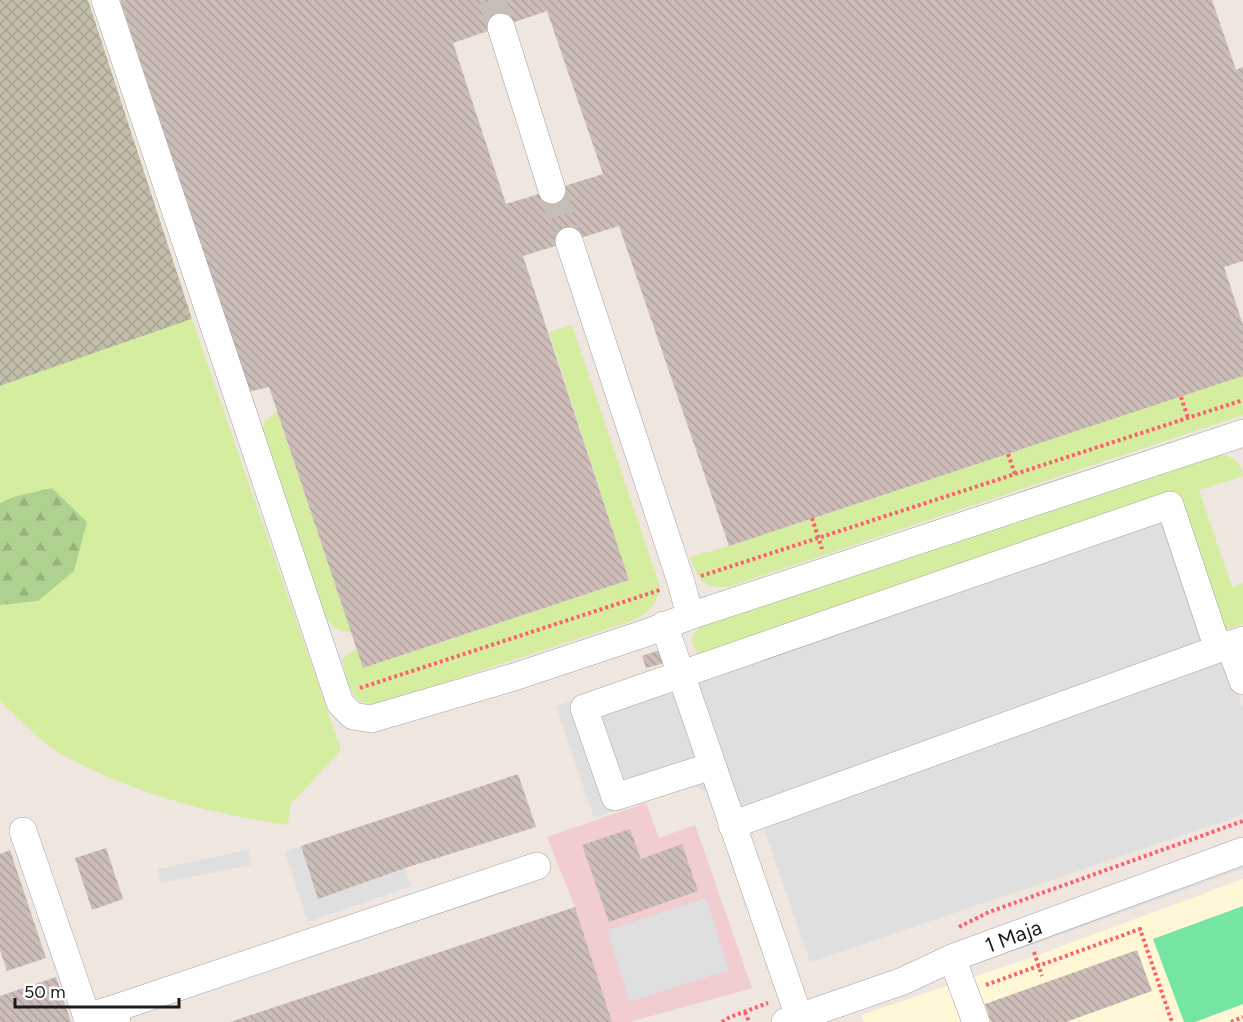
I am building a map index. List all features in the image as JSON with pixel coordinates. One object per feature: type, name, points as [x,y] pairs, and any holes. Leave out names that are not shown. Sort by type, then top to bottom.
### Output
[{"type":"street","points":[[105,0],[340,703],[353,716],[371,719],[514,677],[663,625],[1243,434]]},
{"type":"street","points":[[501,27],[552,190]]},
{"type":"street","points":[[569,241],[681,582],[690,616]]},
{"type":"street","points":[[712,766],[615,797],[584,708],[1170,505],[1230,644],[1243,681]]},
{"type":"street","points":[[663,625],[732,825],[792,1019]]},
{"type":"street","points":[[732,825],[1230,644]]},
{"type":"street","points":[[23,831],[87,1017],[115,1015],[537,866]]},
{"type":"street","name":"1 Maja","points":[[792,1019],[903,981],[952,958],[1243,851]]},
{"type":"street","points":[[952,958],[976,1022]]},
{"type":"path","points":[[1181,397],[1188,418]]},
{"type":"path","points":[[360,688],[1243,400]]},
{"type":"path","points":[[1008,454],[1015,474]]},
{"type":"path","points":[[812,518],[828,570]]},
{"type":"path","points":[[966,993],[1140,929],[1172,1022]]},
{"type":"path","points":[[1032,948],[1042,976]]},
{"type":"path","points":[[745,1012],[749,1022]]},
{"type":"path","points":[[1231,1022],[1243,1017]]},
{"type":"shaded area","points":[[0,0],[88,0],[192,319],[0,386]]},
{"type":"shaded area","points":[[1178,496],[1227,664],[1243,708],[1243,812],[1239,816],[810,962],[762,822],[722,837],[707,792],[691,784],[594,818],[556,706]]},
{"type":"shaded area","points":[[646,803],[659,838],[695,825],[752,988],[630,1022],[612,1022],[575,907],[547,837]]},
{"type":"shaded area","points":[[301,846],[318,898],[405,868],[411,886],[308,922],[285,852]]},
{"type":"shaded area","points":[[248,850],[251,865],[161,883],[158,869]]},
{"type":"shaded area","points":[[1243,861],[1243,869],[1021,949],[1003,947]]},
{"type":"shaded area","points":[[1243,879],[1243,1022],[864,1022],[861,1015],[1035,956]]},
{"type":"shaded area","points":[[706,898],[729,970],[630,1002],[607,930]]},
{"type":"green space","points":[[192,319],[341,750],[290,805],[288,825],[187,804],[114,780],[62,755],[0,701],[0,605],[38,601],[13,497],[0,503],[0,386]]},
{"type":"green space","points":[[572,325],[660,587],[656,600],[644,614],[625,623],[380,704],[365,703],[352,691],[342,659],[356,649],[363,668],[629,580],[549,332]]},
{"type":"green space","points":[[1243,376],[1243,415],[728,587],[712,586],[702,581],[690,557],[729,546]]},
{"type":"green space","points":[[277,412],[351,632],[335,628],[325,615],[263,430],[265,421]]},
{"type":"green space","points":[[1220,455],[1229,456],[1235,460],[1243,476],[1199,490],[1232,587],[1243,583],[1243,624],[1225,630],[698,656],[691,639],[700,627]]},
{"type":"green space","points":[[52,488],[87,522],[74,571],[38,601],[0,605],[0,503],[13,497]]},
{"type":"green space","points":[[1243,906],[1243,1004],[1195,1022],[1184,1022],[1153,939]]},
{"type":"building","points":[[120,0],[1212,0],[1236,70],[1243,67],[1243,261],[1224,267],[1243,325],[1243,376],[729,546],[619,226],[523,256],[629,580],[363,668],[269,387],[248,392]],"holes":[[[547,11],[603,174],[506,204],[453,43]]]},
{"type":"building","points":[[662,649],[665,663],[646,668],[642,656]]},
{"type":"building","points":[[518,774],[536,827],[405,868],[318,899],[301,846]]},
{"type":"building","points":[[630,829],[641,859],[682,844],[698,891],[609,922],[582,845]]},
{"type":"building","points":[[106,848],[123,899],[92,910],[75,858]]},
{"type":"building","points":[[10,850],[46,958],[7,971],[0,950],[0,854]]},
{"type":"building","points":[[575,907],[612,1022],[230,1022]]},
{"type":"building","points":[[1137,950],[1152,991],[1066,1022],[991,1022],[985,1004]]},
{"type":"building","points":[[56,977],[71,1022],[0,1022],[0,996]]},
{"type":"tunnel","points":[[492,0],[501,27]]},
{"type":"tunnel","points":[[552,190],[569,241]]}]
